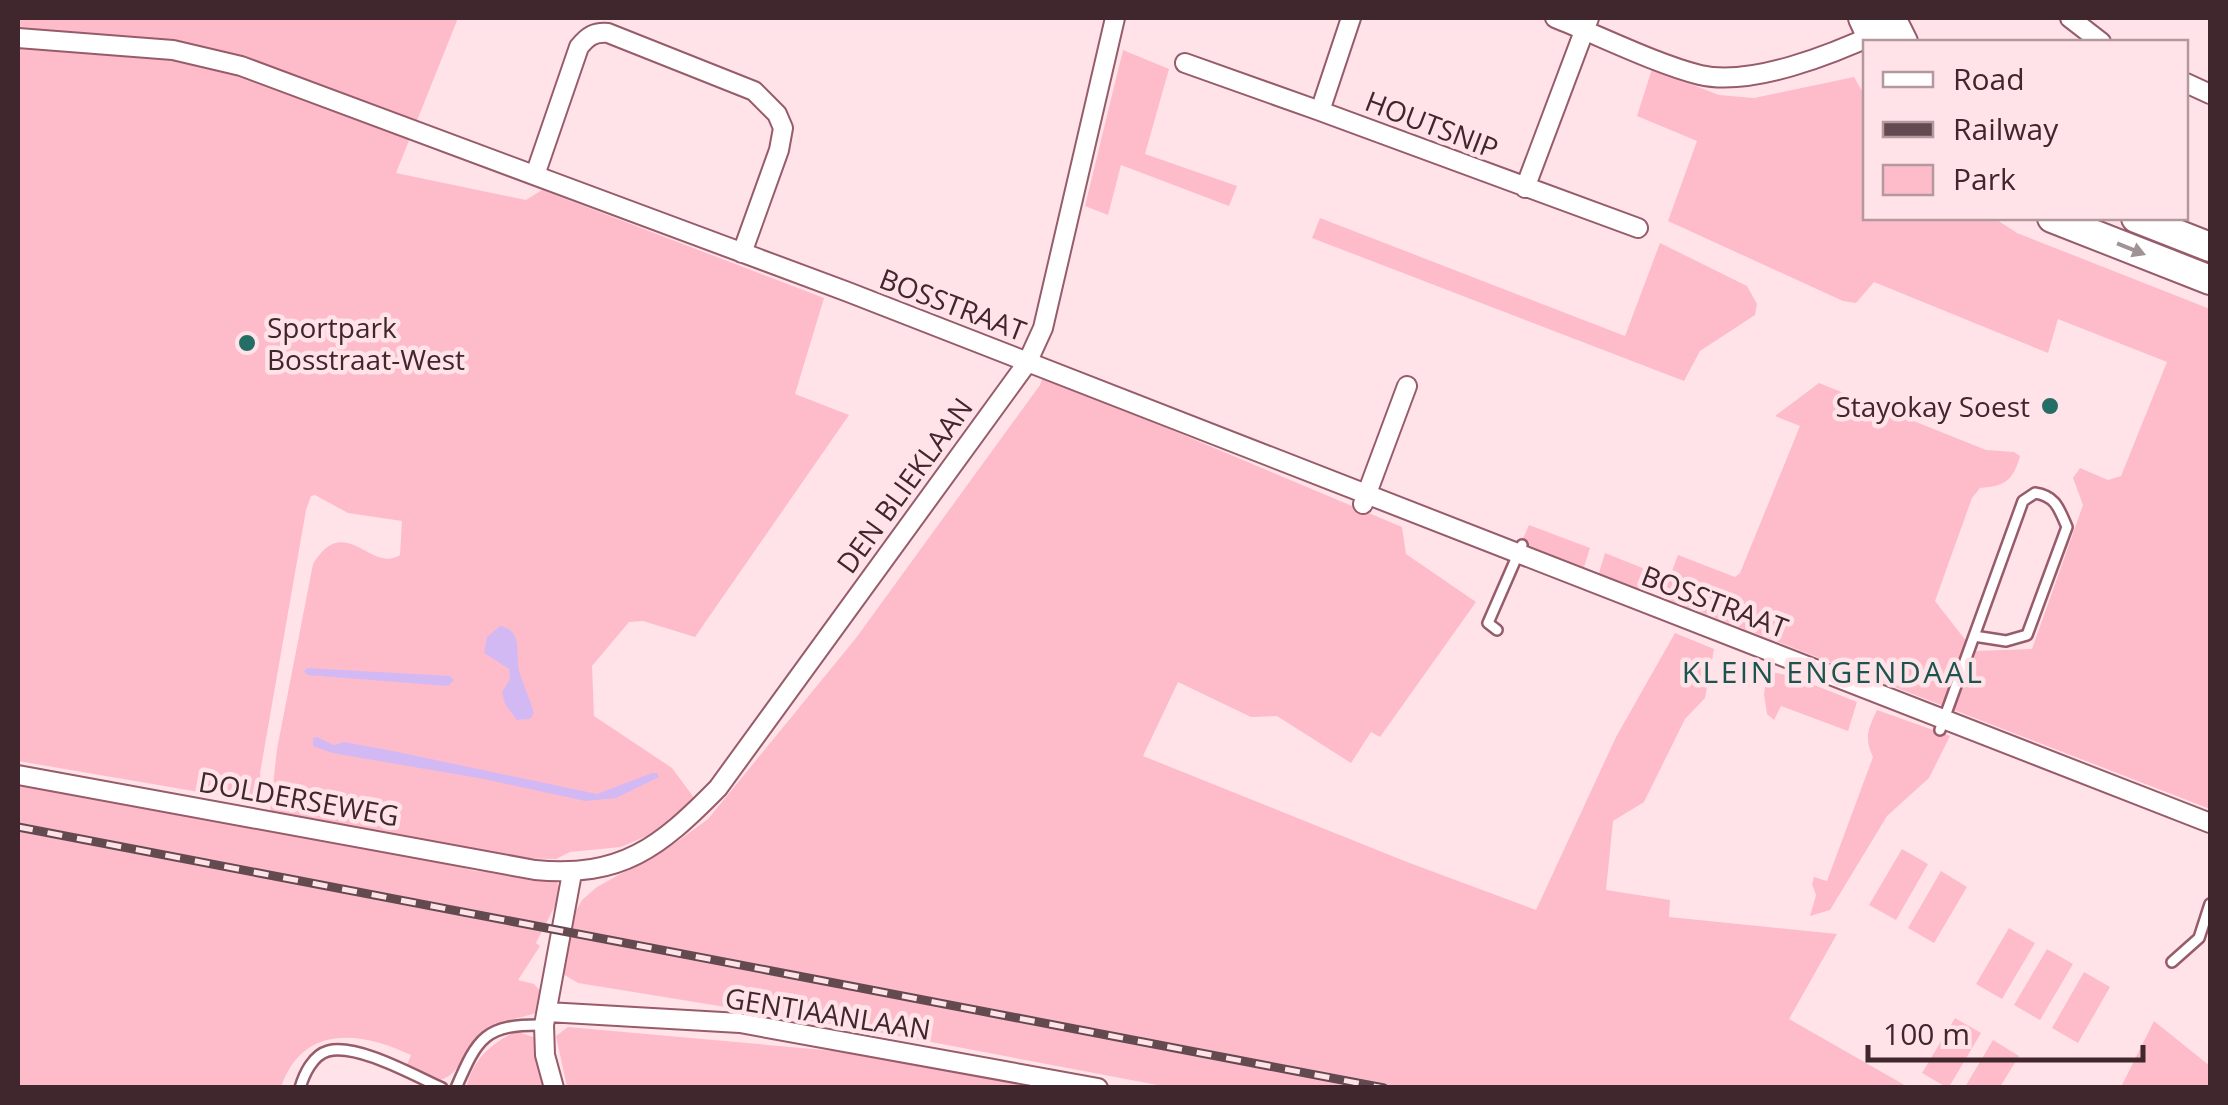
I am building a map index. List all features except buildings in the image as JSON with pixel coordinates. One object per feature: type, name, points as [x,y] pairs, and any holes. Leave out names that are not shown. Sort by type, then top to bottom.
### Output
[{"type":"main road","points":[[2057,220],[2210,280]]},
{"type":"main road","points":[[2141,220],[2210,247]]},
{"type":"street","name":"DEN BLIEKLAAN","points":[[572,873],[636,856],[676,830],[718,788],[1027,363],[1043,328],[1115,18]]},
{"type":"street","name":"HOUTSNIP","points":[[1320,111],[1351,18]]},
{"type":"street","points":[[1555,18],[1587,24],[1704,76],[1754,76],[1883,30]]},
{"type":"street","points":[[2070,18],[2098,40]]},
{"type":"street","name":"HOUTSNIP","points":[[1525,188],[1587,24]]},
{"type":"street","points":[[534,175],[579,47],[597,32],[608,33],[754,91],[777,114],[783,128],[779,150],[742,253]]},
{"type":"street","name":"BOSSTRAAT","points":[[18,38],[173,50],[240,66],[1027,363],[1365,501],[1520,550],[1942,724],[2210,824]]},
{"type":"street","name":"HOUTSNIP","points":[[1184,64],[1638,228]]},
{"type":"street","points":[[1365,501],[1408,386]]},
{"type":"street","name":"DOLDERSEWEG","points":[[18,776],[536,870],[572,873]]},
{"type":"street","points":[[554,1088],[545,1055],[546,1018],[572,873]]},
{"type":"street","name":"GENTIAANLAAN","points":[[546,1018],[740,1023],[1098,1088]]},
{"type":"lane","points":[[1942,724],[2022,501],[2035,493],[2047,495],[2056,502],[2067,527],[2027,634],[2006,642],[1974,636]]},
{"type":"lane","points":[[1497,630],[1488,623],[1520,550]]},
{"type":"lane","points":[[2172,962],[2199,938],[2210,904]]},
{"type":"lane","points":[[456,1088],[474,1046],[496,1030],[546,1018]]},
{"type":"lane","points":[[300,1088],[304,1074],[318,1056],[331,1049],[368,1056],[442,1088]]},
{"type":"green space","points":[[18,18],[458,18],[396,173],[526,200],[542,190],[824,298],[795,394],[849,415],[695,637],[643,621],[629,622],[592,666],[594,716],[672,768],[695,799],[656,832],[621,847],[570,852],[556,859],[514,858],[270,812],[277,749],[313,564],[336,543],[347,543],[389,559],[400,555],[402,521],[348,513],[315,495],[306,510],[260,773],[264,803],[18,761]]},
{"type":"green space","points":[[1123,50],[1169,69],[1145,154],[1237,186],[1229,206],[1121,165],[1108,215],[1085,206]]},
{"type":"green space","points":[[1652,69],[1719,95],[1754,98],[1854,77],[1863,93],[1863,220],[1997,220],[2017,233],[2210,309],[2210,809],[1662,597],[1678,555],[1735,577],[1740,573],[1800,426],[1775,416],[1819,383],[1986,450],[2020,456],[2007,481],[1980,488],[1972,498],[1935,601],[1974,651],[2032,649],[2083,505],[2073,478],[2080,468],[2108,480],[2121,476],[2167,362],[2058,319],[2048,353],[1874,282],[1856,303],[1843,301],[1668,221],[1697,141],[1637,116]]},
{"type":"green space","points":[[1320,218],[1625,336],[1660,243],[1747,286],[1757,304],[1755,315],[1700,351],[1684,381],[1312,238]]},
{"type":"green space","points":[[1043,376],[1402,527],[1406,554],[1476,602],[1380,737],[1371,732],[1351,763],[1277,716],[1251,717],[1178,682],[1143,756],[1536,910],[1616,737],[1675,633],[1714,649],[1705,698],[1685,719],[1644,802],[1613,821],[1606,890],[1670,900],[1669,917],[1837,934],[1789,1019],[1908,1087],[1168,1087],[873,1031],[578,983],[558,971],[574,914],[582,900],[708,819],[856,638]]},
{"type":"green space","points":[[1529,525],[1590,548],[1584,567],[1521,543]]},
{"type":"green space","points":[[1605,553],[1655,573],[1648,592],[1599,573]]},
{"type":"green space","points":[[1772,672],[1857,702],[1848,731],[1781,706],[1774,720],[1767,714],[1764,694],[1767,674]]},
{"type":"green space","points":[[1877,710],[1950,736],[1929,778],[1887,816],[1830,910],[1810,916],[1816,895],[1814,877],[1827,881],[1873,757],[1868,734]]},
{"type":"green space","points":[[18,782],[390,847],[475,871],[555,876],[561,894],[536,943],[540,946],[518,980],[534,984],[542,993],[539,1012],[488,1030],[475,1041],[458,1067],[440,1080],[406,1067],[411,1055],[392,1047],[335,1038],[303,1052],[281,1087],[18,1087]]},
{"type":"green space","points":[[1902,849],[1928,864],[1896,920],[1869,905]]},
{"type":"green space","points":[[1941,871],[1967,887],[1934,943],[1908,928]]},
{"type":"green space","points":[[2009,928],[2035,943],[2002,999],[1976,984]]},
{"type":"green space","points":[[2047,949],[2073,964],[2040,1020],[2014,1005]]},
{"type":"green space","points":[[2084,972],[2110,987],[2078,1043],[2052,1028]]},
{"type":"green space","points":[[1955,1018],[1981,1033],[1946,1087],[1922,1073]]},
{"type":"green space","points":[[2154,1021],[2210,1066],[2210,1087],[2121,1087]]},
{"type":"green space","points":[[568,1027],[869,1054],[1046,1087],[567,1087],[556,1036]]},
{"type":"green space","points":[[516,1031],[536,1038],[547,1087],[466,1088],[484,1054]]},
{"type":"green space","points":[[1993,1040],[2019,1056],[2000,1087],[1965,1087]]},
{"type":"shaded area","points":[[500,626],[516,638],[520,674],[534,713],[530,719],[517,720],[505,704],[502,692],[510,679],[509,669],[484,653],[487,637]]},
{"type":"shaded area","points":[[307,668],[450,676],[454,680],[448,686],[307,675]]},
{"type":"shaded area","points":[[313,738],[334,745],[344,742],[393,751],[597,794],[652,773],[659,777],[616,798],[585,801],[332,753],[313,746]]},
{"type":"railway","points":[[18,827],[1384,1088]]},
{"type":"place","name":"Sportpark Bosstraat-West","points":[[247,343]]},
{"type":"place","name":"Stayokay Soest","points":[[2050,406]]},
{"type":"district","name":"KLEIN ENGENDAAL","points":[[1833,671]]}]
